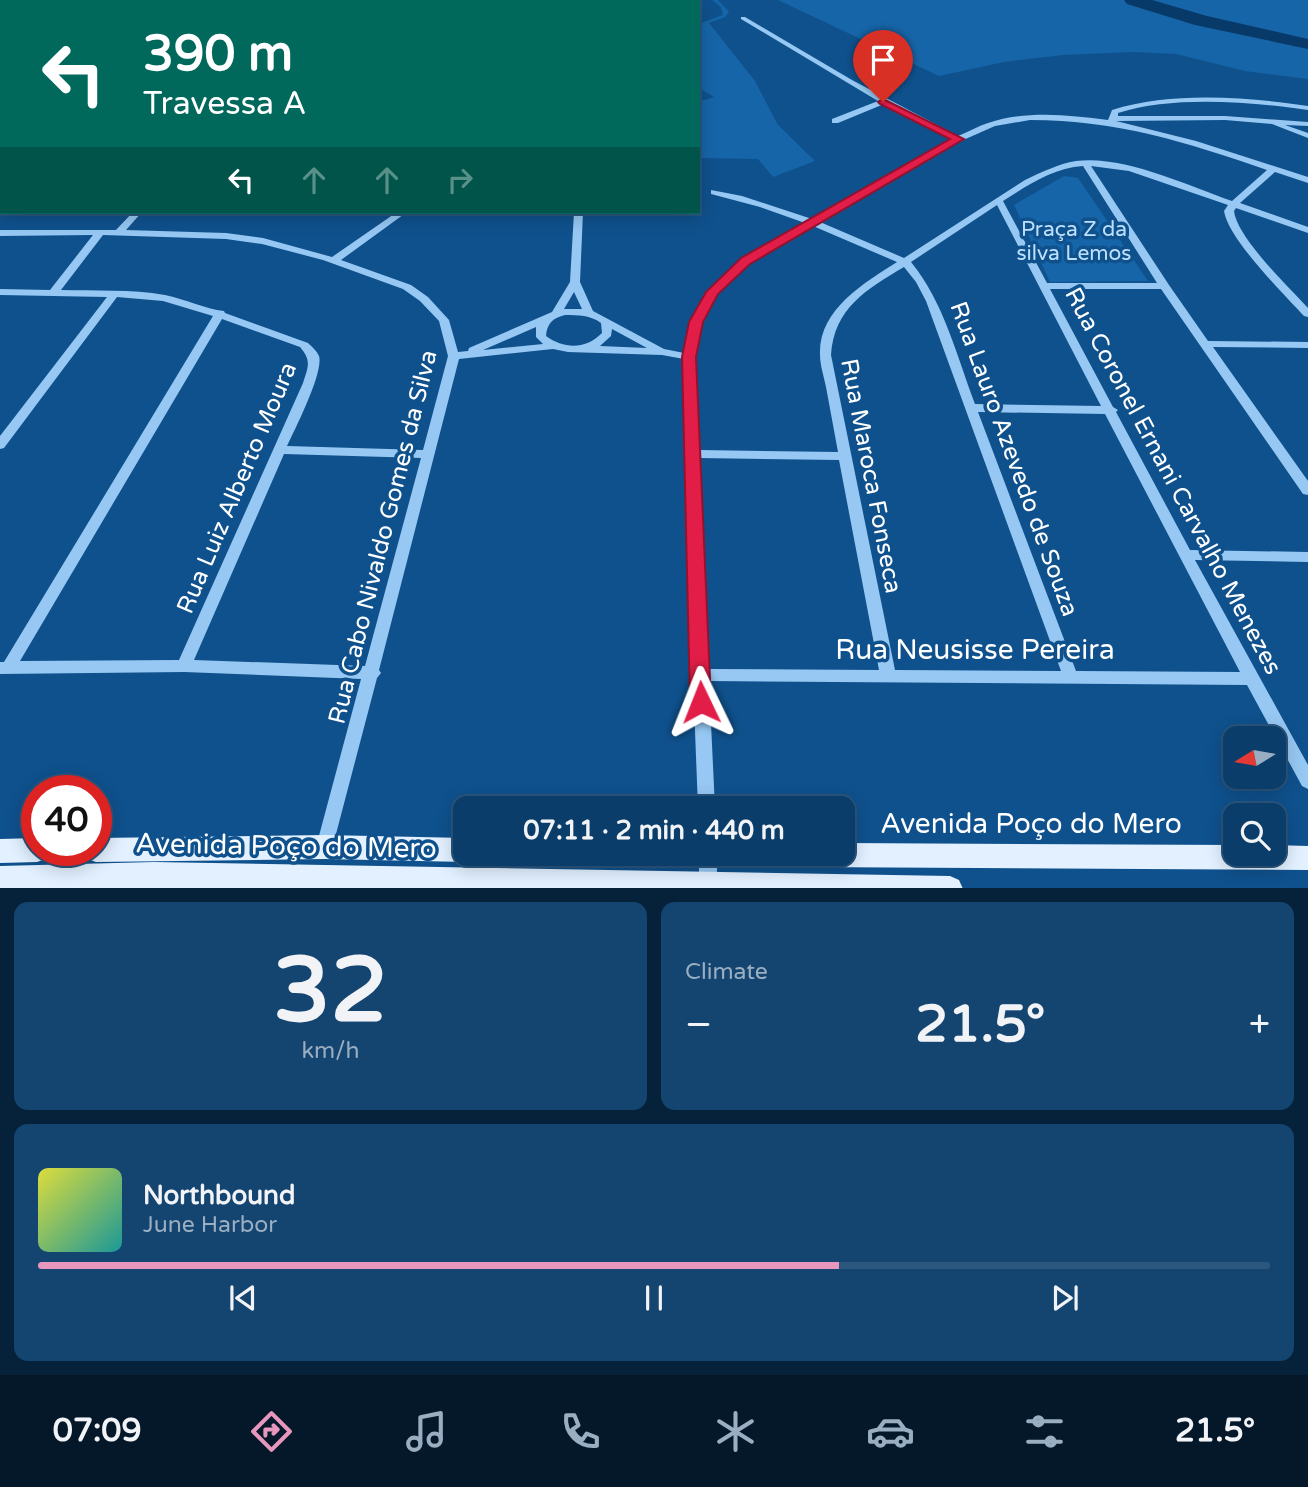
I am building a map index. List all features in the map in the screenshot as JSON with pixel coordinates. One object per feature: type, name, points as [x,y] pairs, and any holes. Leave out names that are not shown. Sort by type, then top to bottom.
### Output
[{"type":"main road","name":"Avenida Poço do Mero","points":[[112,850],[325,847],[453,850]]},
{"type":"main road","points":[[0,851],[21,850]]},
{"type":"main road","name":"Avenida Poço do Mero","points":[[855,856],[1308,858]]},
{"type":"main road","name":"Avenida Poço do Mero","points":[[0,879],[154,875],[561,885],[708,883],[950,888]]},
{"type":"street","points":[[743,18],[883,102],[958,139]]},
{"type":"street","points":[[1111,121],[1115,112],[1131,107],[1221,100],[1255,100],[1308,108]]},
{"type":"street","points":[[835,121],[883,102]]},
{"type":"street","points":[[705,796],[689,357],[696,322],[724,279],[745,261],[958,139],[993,125],[1055,117],[1111,121],[1269,121],[1308,124]]},
{"type":"street","points":[[1111,121],[1308,180]]},
{"type":"street","points":[[1269,121],[1308,136]]},
{"type":"street","points":[[1085,163],[1164,286],[1308,491]]},
{"type":"street","name":"Rua Maroca Fonseca","points":[[888,676],[825,355],[830,326],[841,310],[999,201],[1048,172],[1085,163],[1132,169],[1308,230]]},
{"type":"street","points":[[1273,169],[1228,212],[1232,227],[1308,314]]},
{"type":"street","points":[[714,192],[747,200],[814,223],[906,263]]},
{"type":"street","name":"Rua Coronel Ernani Carvalho Menezes","points":[[999,201],[1112,410],[1251,679],[1308,781]]},
{"type":"street","points":[[119,232],[136,214]]},
{"type":"street","points":[[334,260],[400,214]]},
{"type":"street","points":[[579,214],[575,282],[588,312]]},
{"type":"street","points":[[54,292],[100,232]]},
{"type":"street","name":"Rua Cabo Nivaldo Gomes da Silva","points":[[0,233],[119,232],[226,236],[264,241],[334,260],[407,287],[424,299],[444,320],[458,355],[428,454],[373,673],[325,847]]},
{"type":"street","name":"Rua Lauro Azevedo de Souza","points":[[906,263],[931,301],[1070,676]]},
{"type":"street","points":[[553,346],[541,337],[542,324],[552,316],[575,282]]},
{"type":"street","points":[[1045,286],[1164,286]]},
{"type":"street","name":"Rua Luiz Alberto Moura","points":[[1,293],[54,292],[163,298],[220,313],[290,338],[304,345],[313,355],[314,366],[309,383],[184,666]]},
{"type":"street","points":[[0,445],[114,294]]},
{"type":"street","points":[[458,355],[566,311],[588,312],[662,352]]},
{"type":"street","points":[[4,668],[220,313]]},
{"type":"street","points":[[585,348],[603,340],[607,334],[606,322]]},
{"type":"street","points":[[1205,344],[1308,345]]},
{"type":"street","points":[[458,355],[553,346],[574,350],[585,348],[662,352],[689,357]]},
{"type":"street","points":[[971,408],[1112,410]]},
{"type":"street","points":[[281,450],[428,454]]},
{"type":"street","points":[[692,454],[844,456]]},
{"type":"street","points":[[1187,555],[1308,557]]},
{"type":"street","points":[[4,668],[184,666],[373,673]]},
{"type":"street","name":"Rua Neusisse Pereira","points":[[699,675],[1251,679]]},
{"type":"street","points":[[708,866],[708,883]]},
{"type":"green space","points":[[712,0],[718,0],[729,12],[725,17],[709,23],[755,81],[778,125],[815,161],[773,177],[758,159],[700,158],[700,101],[714,97],[700,88],[700,23],[723,15],[721,7]]},
{"type":"green space","points":[[778,0],[1308,0],[1308,79],[1245,71],[1176,54],[1133,52],[1063,55],[1004,62],[939,76]]},
{"type":"green space","name":"Praça Z da silva Lemos","points":[[1064,176],[1078,178],[1148,281],[1050,282],[1014,205]]},
{"type":"waterway","points":[[1133,0],[1202,21],[1304,44]]},
{"type":"waterway","points":[[1304,44],[1308,45]]},
{"type":"route","points":[[701,702],[689,357],[696,322],[713,292],[745,261],[958,139],[883,102]]}]
